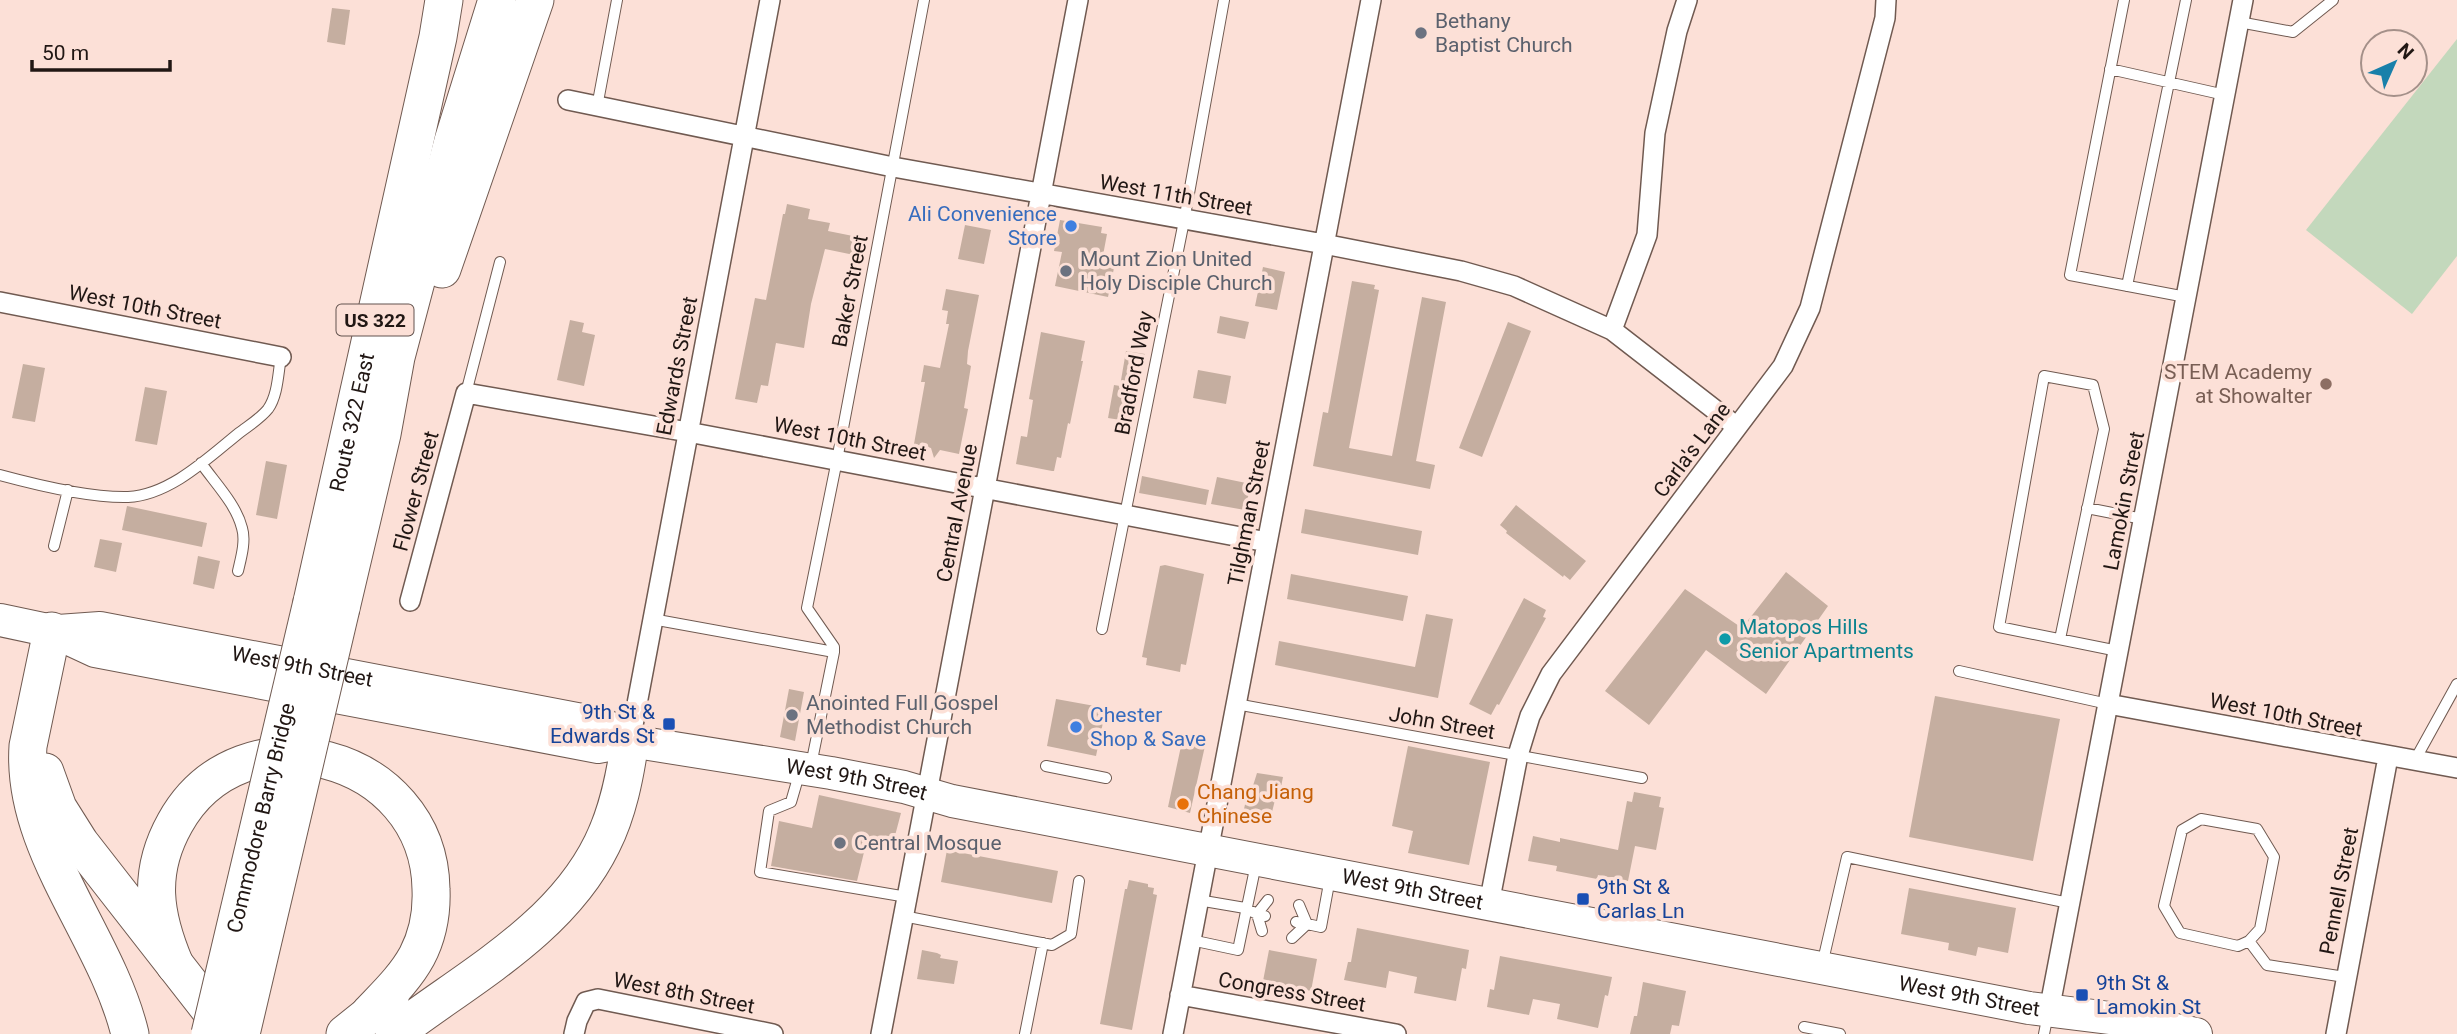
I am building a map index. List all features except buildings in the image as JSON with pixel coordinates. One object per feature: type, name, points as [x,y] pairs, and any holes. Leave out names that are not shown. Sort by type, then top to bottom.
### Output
[{"type":"highway","name":"US 322","points":[[438,37],[443,0]]},
{"type":"highway","points":[[438,37],[451,0]]},
{"type":"highway","name":"US 322","points":[[327,605],[382,434],[396,357],[449,154],[497,0]]},
{"type":"highway","points":[[382,434],[403,386],[535,0]]},
{"type":"highway","name":"Route 322 East","points":[[327,605],[438,37]]},
{"type":"highway","name":"Commodore Barry Bridge","points":[[210,1034],[327,605]]},
{"type":"highway","name":"Commodore Barry Bridge","points":[[241,1034],[327,605]]},
{"type":"highway","points":[[52,631],[40,698],[31,730],[27,763],[35,815],[51,855],[109,974],[130,1034]]},
{"type":"highway","points":[[40,698],[38,734],[41,755],[50,790],[58,808],[80,843],[229,1034]]},
{"type":"highway","points":[[365,1027],[505,953],[559,905],[603,844],[619,797],[630,741]]},
{"type":"highway","points":[[175,965],[159,922],[156,886],[162,850],[189,803],[215,779],[247,763],[282,755],[318,757],[353,768],[383,788],[407,815],[429,864],[431,882],[431,909],[419,953],[365,1027]]},
{"type":"main road","name":"West 9th Street","points":[[0,620],[52,631],[95,651],[598,747],[630,741],[806,768],[952,801],[1821,968],[2047,1022],[2126,1020],[2196,1034]]},
{"type":"street","name":"Edwards Street","points":[[630,741],[770,0]]},
{"type":"street","name":"Central Avenue","points":[[881,1034],[1078,0]]},
{"type":"street","name":"Tilghman Street","points":[[1172,1034],[1371,0]]},
{"type":"street","points":[[1612,330],[1647,235],[1655,133],[1677,31],[1687,0]]},
{"type":"street","name":"Carla's Lane","points":[[1489,904],[1518,755],[1530,716],[1551,674],[1783,366],[1810,308],[1885,18],[1886,0]]},
{"type":"street","name":"Lamokin Street","points":[[2047,1022],[2243,0]]},
{"type":"street","name":"West 11th Street","points":[[568,100],[893,167],[1461,271],[1514,286],[1612,330],[1737,427]]},
{"type":"street","name":"West 10th Street","points":[[0,302],[281,357]]},
{"type":"street","name":"West 10th Street","points":[[466,393],[985,487],[1267,542]]},
{"type":"street","name":"Flower Street","points":[[410,601],[466,393]]},
{"type":"street","name":"West 10th Street","points":[[2108,704],[2457,768]]},
{"type":"street","name":"Pennell Street","points":[[2336,1034],[2388,757]]},
{"type":"street","name":"Congress Street","points":[[1180,995],[1396,1034]]},
{"type":"street","name":"West 8th Street","points":[[574,1034],[586,1002],[598,999],[773,1034]]},
{"type":"lane","points":[[597,107],[617,0]]},
{"type":"lane","name":"Baker Street","points":[[834,652],[834,647],[807,608],[923,0]]},
{"type":"lane","name":"Bradford Way","points":[[1102,629],[1184,221],[1224,0]]},
{"type":"lane","points":[[2124,0],[2070,275],[2186,297]]},
{"type":"lane","points":[[2127,286],[2186,0]]},
{"type":"lane","points":[[2239,22],[2293,32],[2333,0]]},
{"type":"lane","points":[[2110,69],[2225,95]]},
{"type":"lane","points":[[466,393],[500,262]]},
{"type":"lane","points":[[0,475],[68,490],[130,497],[156,490],[201,463],[268,408],[276,387],[281,357]]},
{"type":"lane","points":[[2060,639],[2104,429],[2093,386],[2044,376],[1999,627],[2118,651]]},
{"type":"lane","points":[[201,463],[236,514],[243,530],[243,550],[238,571]]},
{"type":"lane","points":[[54,546],[68,490]]},
{"type":"lane","points":[[2087,508],[2143,519]]},
{"type":"lane","points":[[652,619],[834,652],[806,768],[791,802],[769,811],[761,873],[1052,945],[1071,934],[1079,881]]},
{"type":"lane","points":[[1959,671],[2108,704]]},
{"type":"lane","points":[[2415,760],[2457,684]]},
{"type":"lane","name":"John Street","points":[[1236,704],[1642,778]]},
{"type":"lane","points":[[1046,766],[1106,778]]},
{"type":"lane","points":[[2201,819],[2257,829],[2274,857],[2260,929],[2249,941],[2238,946],[2180,933],[2164,905],[2182,830],[2201,819]]},
{"type":"lane","points":[[1821,968],[1847,856],[2069,903]]},
{"type":"lane","points":[[1191,940],[1238,950],[1257,860]]},
{"type":"lane","points":[[1296,922],[1321,927],[1331,874]]},
{"type":"lane","points":[[1198,900],[1245,908],[1261,915]]},
{"type":"lane","points":[[1262,931],[1261,915],[1268,900]]},
{"type":"lane","points":[[1299,905],[1307,924]]},
{"type":"lane","points":[[1292,938],[1307,924]]},
{"type":"lane","points":[[2249,941],[2267,965],[2345,977]]},
{"type":"lane","points":[[1025,1034],[1043,943]]},
{"type":"lane","points":[[1804,1027],[1840,1034]]},
{"type":"green space","points":[[2457,39],[2457,256],[2412,314],[2306,230],[2410,98],[2429,98],[2429,74]]},
{"type":"place","name":"Bethany Baptist Church","points":[[1421,33]]},
{"type":"place","name":"Ali Convenience Store","points":[[1071,226]]},
{"type":"place","name":"Mount Zion United Holy Disciple Church","points":[[1066,271]]},
{"type":"place","name":"STEM Academy at Showalter","points":[[2326,384]]},
{"type":"place","name":"Matopos Hills Senior Apartments","points":[[1725,639]]},
{"type":"place","name":"Anointed Full Gospel Methodist Church","points":[[792,715]]},
{"type":"place","name":"9th St & Edwards St","points":[[669,724]]},
{"type":"place","name":"Chester Shop & Save","points":[[1076,727]]},
{"type":"place","name":"Chang Jiang Chinese","points":[[1183,804]]},
{"type":"place","name":"Central Mosque","points":[[840,843]]},
{"type":"place","name":"9th St & Carlas Ln","points":[[1583,899]]},
{"type":"place","name":"9th St & Lamokin St","points":[[2082,995]]}]
